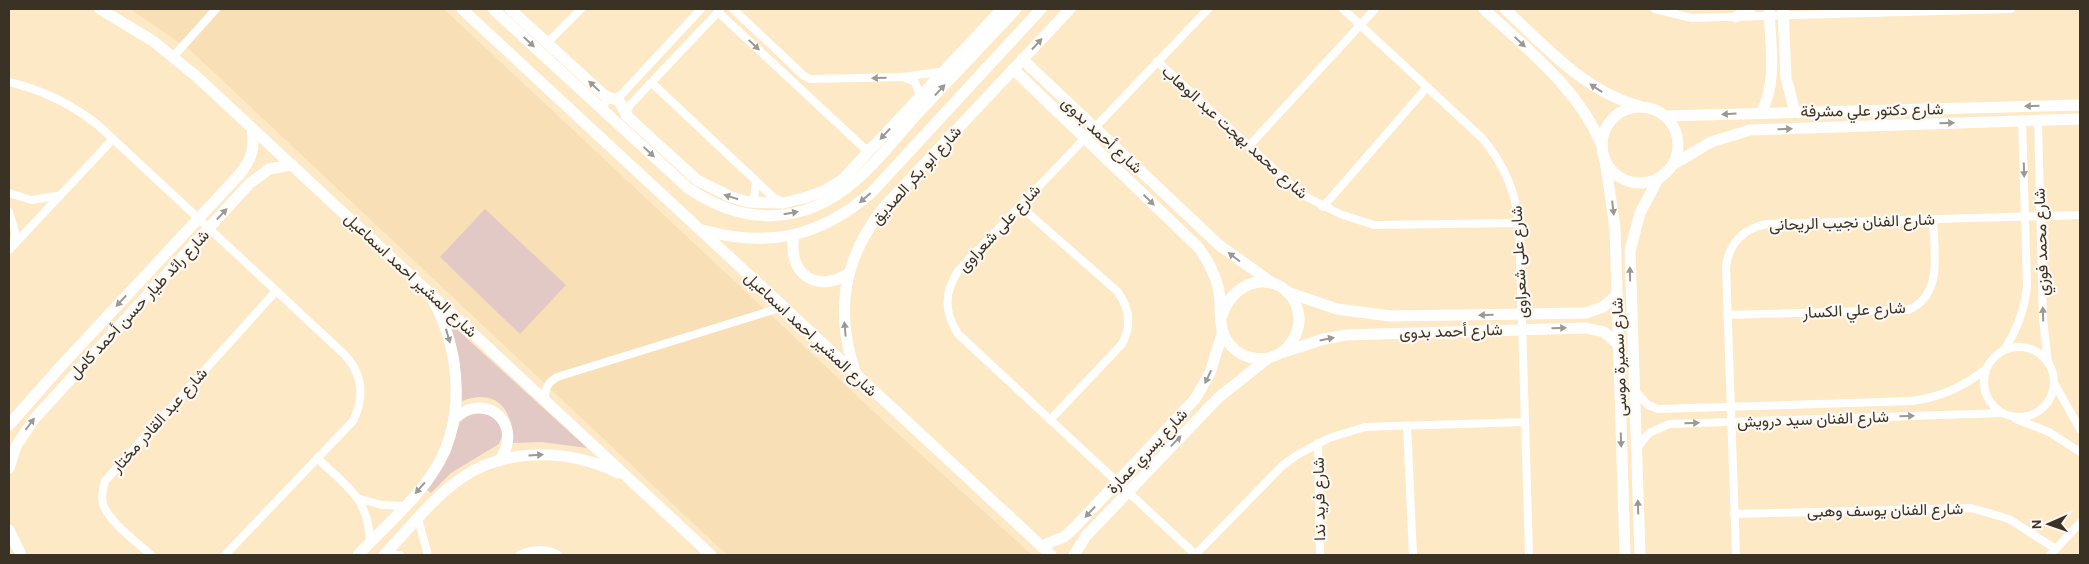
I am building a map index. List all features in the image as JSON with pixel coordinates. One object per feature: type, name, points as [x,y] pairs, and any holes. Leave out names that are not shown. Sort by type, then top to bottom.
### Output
[{"type":"street","name":"شارع المشير احمد اسماعيل","points":[[100,9],[153,41],[173,57],[429,291],[711,555]]},
{"type":"street","points":[[173,57],[216,9]]},
{"type":"street","name":"شارع المشير احمد اسماعيل","points":[[462,9],[1051,555]]},
{"type":"street","points":[[493,9],[688,188],[703,198],[736,212],[772,216],[807,210],[840,194],[856,180],[921,103],[945,71],[1002,9]]},
{"type":"street","points":[[510,9],[604,94],[622,104],[625,112],[697,180],[713,190],[749,202],[782,202],[804,198],[842,180],[870,150],[921,103],[1016,9]]},
{"type":"street","points":[[546,42],[581,9]]},
{"type":"street","points":[[602,109],[606,101],[620,96],[701,9]]},
{"type":"street","points":[[733,9],[804,76],[810,79],[902,77],[945,71]]},
{"type":"street","points":[[991,9],[991,21]]},
{"type":"street","name":"شارع ابو بكر الصديق","points":[[699,229],[730,237],[762,240],[794,236],[836,220],[872,192],[1041,9]]},
{"type":"street","name":"شارع ابو بكر الصديق","points":[[856,376],[845,336],[845,294],[848,274],[862,238],[884,207],[1070,9]]},
{"type":"street","name":"شارع على شعراوى","points":[[1195,555],[958,334],[950,323],[946,310],[946,296],[950,283],[958,271],[1208,9]]},
{"type":"street","name":"شارع على شعراوى","points":[[1343,9],[1483,139],[1498,158],[1509,178],[1516,200],[1519,223],[1529,555]]},
{"type":"street","points":[[1249,146],[1375,9]]},
{"type":"street","points":[[1484,9],[1550,70],[1575,98],[1586,113],[1602,148],[1605,160],[1617,175],[1634,183],[1646,183],[1658,179],[1674,164],[1678,151],[1678,138],[1673,126],[1664,116],[1654,109],[1641,107],[1605,94],[1577,76],[1510,11]]},
{"type":"street","points":[[1655,9],[1736,17],[1769,12],[2008,9]]},
{"type":"street","points":[[1736,17],[1750,9]]},
{"type":"street","points":[[617,123],[622,121],[625,112],[719,10],[863,147],[870,150]]},
{"type":"street","points":[[1761,113],[1767,102],[1771,84],[1769,12]]},
{"type":"street","points":[[1783,12],[1786,78],[1795,112]]},
{"type":"street","points":[[674,38],[684,47]]},
{"type":"street","name":"شارع أحمد بدوى","points":[[1022,60],[1219,245],[1251,270],[1275,284]]},
{"type":"street","name":"شارع محمد بهجت عبد الوهاب","points":[[1157,62],[1301,194],[1323,207],[1374,225],[1519,223]]},
{"type":"street","name":"شارع أحمد بدوى","points":[[1013,69],[1198,247],[1206,259],[1218,286],[1222,316]]},
{"type":"street","points":[[902,77],[910,79],[917,84],[921,103]]},
{"type":"street","points":[[9,82],[54,96],[80,111],[113,138],[210,227],[352,363],[361,386],[359,410],[353,421],[225,555]]},
{"type":"street","points":[[652,83],[773,198],[782,202]]},
{"type":"street","points":[[1323,207],[1427,87]]},
{"type":"street","name":"شارع دكتور علي مشرفة","points":[[1664,116],[2080,105]]},
{"type":"street","points":[[1602,148],[1604,135],[1609,124],[1618,115],[1629,109],[1641,107]]},
{"type":"street","name":"شارع دكتور علي مشرفة","points":[[1674,164],[1711,142],[1750,130],[2080,119]]},
{"type":"street","name":"شارع محمد فوزي","points":[[2038,120],[2043,319],[2048,363]]},
{"type":"street","name":"شارع محمد فوزي","points":[[2004,350],[2018,326],[2026,299],[2022,121]]},
{"type":"street","name":"شارع رائد طيار حسن أحمد كامل","points":[[9,425],[248,164],[254,140],[252,128]]},
{"type":"street","points":[[12,247],[113,138]]},
{"type":"street","name":"شارع سميرة موسى","points":[[1605,160],[1614,220],[1624,555]]},
{"type":"street","name":"شارع رائد طيار حسن أحمد كامل","points":[[9,468],[16,446],[35,418],[210,227],[259,175],[269,169],[292,165]]},
{"type":"street","name":"شارع سميرة موسى","points":[[1640,555],[1630,251],[1640,213],[1658,179]]},
{"type":"street","points":[[749,202],[755,196],[756,181]]},
{"type":"street","points":[[9,194],[32,200],[45,200],[59,196]]},
{"type":"street","points":[[1020,206],[1117,291],[1127,307],[1129,316],[1129,326],[1122,344],[1050,420]]},
{"type":"street","points":[[9,212],[14,226],[12,247]]},
{"type":"street","name":"شارع الفنان نجيب الريحانى","points":[[1736,555],[1727,315],[1727,259],[1735,242],[1749,229],[1767,224],[2080,215]]},
{"type":"street","name":"شارع علي الكسار","points":[[1727,315],[1908,310],[1916,306],[1929,294],[1934,278],[1933,219]]},
{"type":"street","points":[[794,236],[792,249],[794,261],[801,272],[812,280],[824,283],[837,281],[848,274]]},
{"type":"street","points":[[1261,281],[1275,284],[1287,292],[1295,303],[1299,317],[1298,332],[1291,344],[1280,354],[1267,359],[1253,359],[1239,354],[1229,344],[1223,331],[1222,316],[1226,302],[1240,288],[1261,281]]},
{"type":"street","name":"شارع عبد القادر مختار","points":[[150,555],[108,514],[103,504],[102,492],[105,481],[276,290]]},
{"type":"street","points":[[358,555],[431,475],[442,458],[454,418],[456,374],[452,352],[447,330],[429,291]]},
{"type":"street","name":"شارع أحمد بدوى","points":[[1287,292],[1329,306],[1372,315],[1586,313],[1603,307],[1617,295]]},
{"type":"street","points":[[545,400],[544,390],[548,382],[557,377],[783,308]]},
{"type":"street","name":"شارع أحمد بدوى","points":[[1280,354],[1302,345],[1346,335],[1522,329],[1596,329],[1604,332],[1618,344]]},
{"type":"street","name":"شارع يسري عمارة","points":[[1041,546],[1056,541],[1070,532],[1195,399],[1210,373],[1223,331]]},
{"type":"street","points":[[2080,429],[2054,382],[2048,363],[2036,351],[2028,348],[2012,347],[1993,358],[1986,369],[1984,389],[1993,407],[2001,413],[2049,432],[2080,452]]},
{"type":"street","name":"شارع يسري عمارة","points":[[1074,555],[1086,536],[1218,398],[1267,359]]},
{"type":"street","name":"شارع الفنان سيد درويش","points":[[1634,389],[1643,402],[1658,409],[1928,399],[1959,388],[1986,369]]},
{"type":"street","points":[[2012,417],[2028,416],[2042,410],[2050,397],[2054,382]]},
{"type":"street","points":[[454,418],[463,411],[474,407],[485,408],[495,412],[503,420],[508,430],[509,441],[506,452],[499,461]]},
{"type":"street","name":"شارع الفنان سيد درويش","points":[[1636,450],[1649,432],[1669,424],[2001,413]]},
{"type":"street","points":[[1195,555],[1282,466],[1318,443],[1365,427],[1407,424],[1525,422]]},
{"type":"street","points":[[1407,424],[1413,555]]},
{"type":"street","name":"شارع فريد ندا","points":[[1318,443],[1320,555]]},
{"type":"street","points":[[384,555],[447,489],[464,476],[499,461],[521,456],[565,456],[587,460],[628,478]]},
{"type":"street","points":[[317,458],[360,499],[368,520],[370,542]]},
{"type":"street","points":[[360,499],[382,505],[404,506]]},
{"type":"street","name":"شارع الفنان يوسف وهبى","points":[[1734,514],[1971,508],[2010,519],[2053,552]]},
{"type":"street","points":[[418,519],[428,555]]},
{"type":"street","points":[[2053,552],[2080,523]]},
{"type":"street","points":[[9,530],[21,555]]},
{"type":"street","points":[[519,555],[532,550],[544,550],[558,555]]},
{"type":"street","points":[[390,555],[400,555]]},
{"type":"shaded area","points":[[130,9],[444,9],[884,421],[1032,555],[727,555],[190,50]]},
{"type":"shaded area","points":[[485,209],[566,285],[520,334],[440,257]]},
{"type":"shaded area","points":[[449,322],[587,448],[541,442],[513,443],[513,431],[510,421],[507,412],[501,405],[485,397],[474,397],[462,401],[459,357]]},
{"type":"shaded area","points":[[474,411],[495,416],[503,433],[499,444],[451,473],[431,493],[426,489],[450,454],[460,422]]}]
